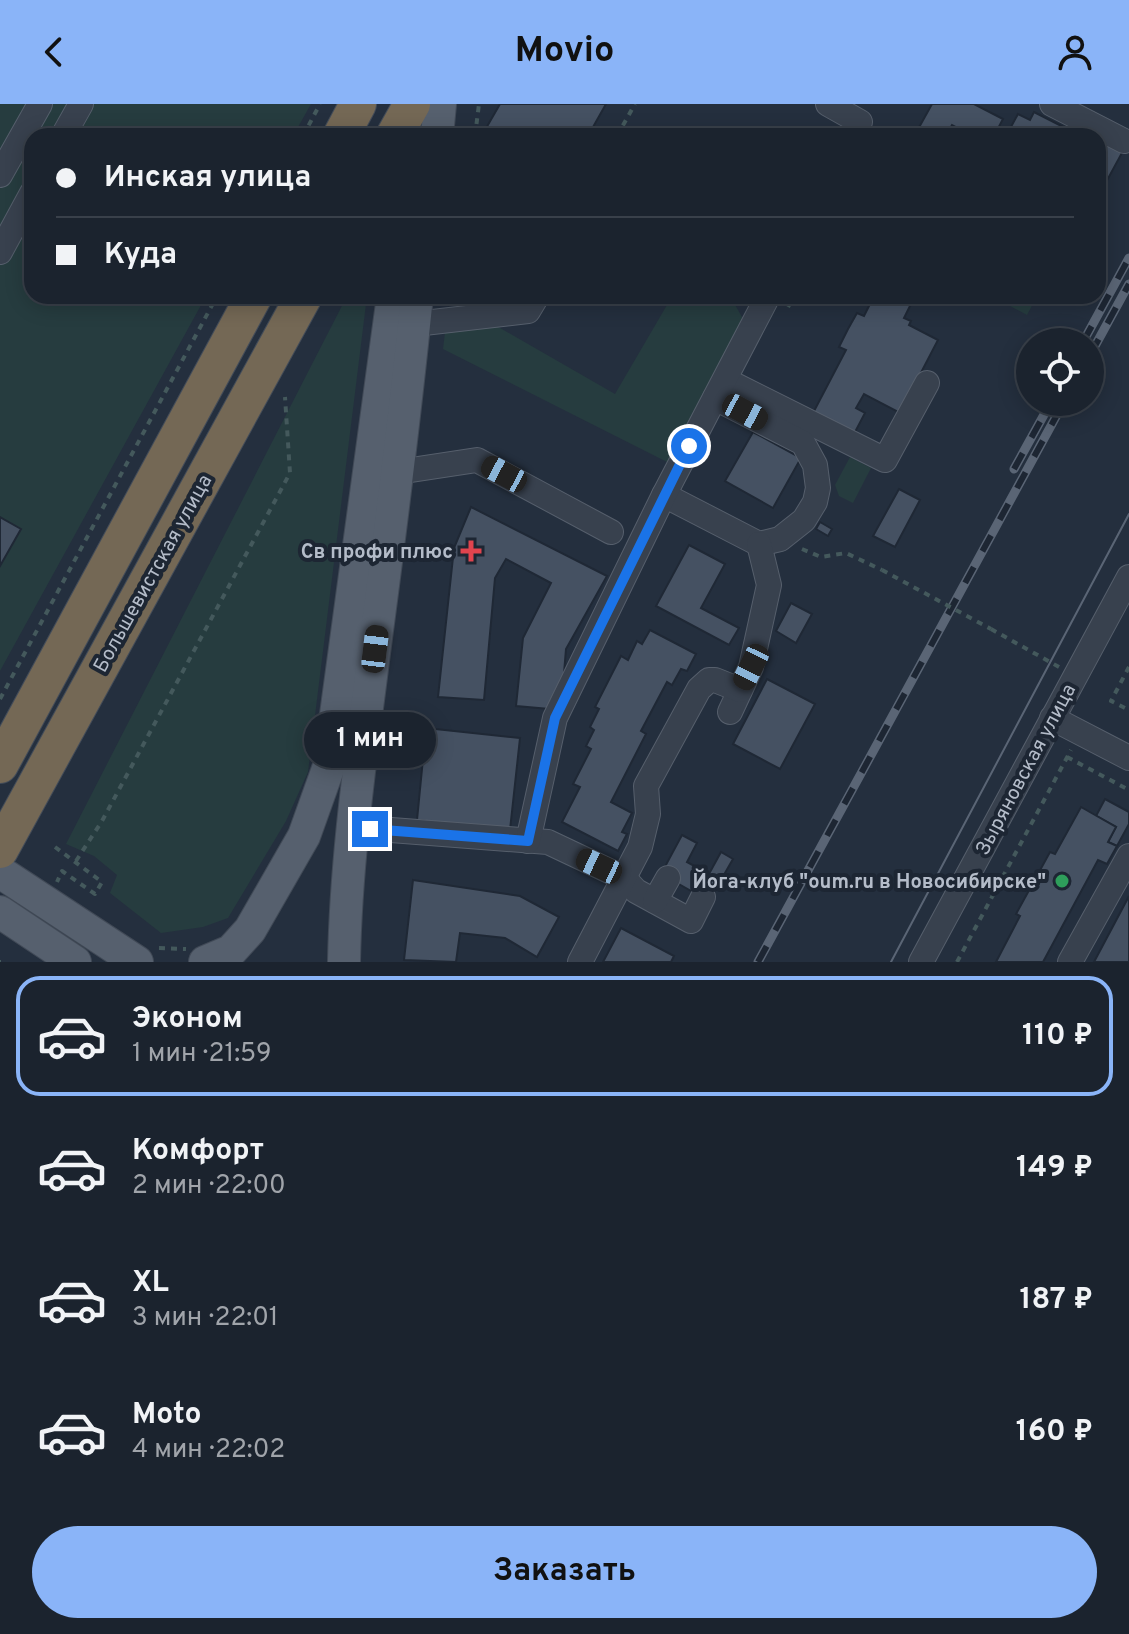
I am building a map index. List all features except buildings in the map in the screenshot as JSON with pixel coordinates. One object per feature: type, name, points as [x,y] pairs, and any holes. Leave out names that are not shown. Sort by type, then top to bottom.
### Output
[{"type":"highway","points":[[345,128],[358,104]]},
{"type":"highway","points":[[399,128],[414,104]]},
{"type":"highway","name":"Большевистская улица","points":[[3,756],[250,304]]},
{"type":"highway","name":"Большевистская улица","points":[[0,850],[300,304]]},
{"type":"main road","points":[[413,128],[414,104]]},
{"type":"main road","points":[[441,128],[452,107]]},
{"type":"main road","points":[[198,955],[231,951],[250,930],[304,836],[329,766],[392,304]]},
{"type":"main road","points":[[344,962],[352,827],[416,310]]},
{"type":"main road","points":[[0,872],[142,957]]},
{"type":"main road","points":[[0,912],[75,962]]},
{"type":"street","points":[[26,128],[40,104]]},
{"type":"street","points":[[68,128],[81,104]]},
{"type":"street","points":[[828,104],[861,121]]},
{"type":"street","points":[[1052,104],[1099,128]]},
{"type":"street","points":[[0,175],[24,132]]},
{"type":"street","points":[[1106,132],[1124,141]]},
{"type":"street","points":[[0,252],[24,208]]},
{"type":"street","points":[[416,310],[460,307],[528,311],[532,304]]},
{"type":"street","points":[[528,841],[555,718],[664,495],[720,389],[759,304]]},
{"type":"street","points":[[720,389],[885,460],[927,383]]},
{"type":"street","points":[[720,389],[803,443],[815,465],[818,488],[815,502],[804,520],[769,542]]},
{"type":"street","points":[[398,472],[477,460],[611,532]]},
{"type":"street","points":[[664,495],[769,542]]},
{"type":"street","points":[[580,962],[640,847],[648,814],[646,786],[699,689],[709,680],[715,680],[735,701],[751,667],[769,585],[769,542]]},
{"type":"street","name":"Зыряновская улица","points":[[921,962],[1129,577]]},
{"type":"street","points":[[1052,718],[1129,758]]},
{"type":"street","points":[[352,827],[548,842],[624,878],[636,891],[691,921],[703,897]]},
{"type":"street","points":[[1070,962],[1129,856]]},
{"type":"street","points":[[655,901],[668,878]]},
{"type":"path","points":[[307,128],[320,104]]},
{"type":"path","points":[[476,128],[479,104]]},
{"type":"path","points":[[622,128],[635,104]]},
{"type":"path","points":[[452,107],[478,112]]},
{"type":"path","points":[[0,699],[213,304]]},
{"type":"path","points":[[76,861],[102,821],[290,473],[285,397]]},
{"type":"path","points":[[769,542],[821,557],[846,553],[991,629]]},
{"type":"path","points":[[1129,667],[1126,679],[1111,701],[1129,710]]},
{"type":"path","points":[[957,962],[1067,757],[1129,790]]},
{"type":"path","points":[[55,847],[102,882],[95,894],[62,871]]},
{"type":"path","points":[[142,957],[181,950],[198,955]]},
{"type":"green space","points":[[0,104],[311,104],[298,128],[24,128],[24,304],[202,304],[0,671]]},
{"type":"green space","points":[[343,304],[366,304],[308,772],[286,821],[228,918],[203,927],[161,933],[110,893],[117,875],[94,856],[66,844]]},
{"type":"green space","points":[[735,304],[746,324],[669,463],[443,349],[445,332],[495,325],[615,394],[667,305]]},
{"type":"green space","points":[[1006,304],[1033,304],[1027,315]]},
{"type":"green space","points":[[850,457],[871,468],[853,503],[839,496],[835,485]]},
{"type":"tram line","points":[[891,962],[1129,514]]},
{"type":"railway","points":[[1106,300],[1129,258]]},
{"type":"railway","points":[[1104,330],[1129,284]]},
{"type":"railway","points":[[1091,328],[1104,304]]},
{"type":"railway","points":[[1014,469],[1043,416]]},
{"type":"railway","points":[[758,962],[1056,416]]},
{"type":"place","name":"Св профи плюс","points":[[471,551]]},
{"type":"place","name":"Йога-клуб \"oum.ru в Новосибирске\"","points":[[1062,881]]},
{"type":"route","points":[[370,829],[528,841],[555,718],[689,446]]}]
